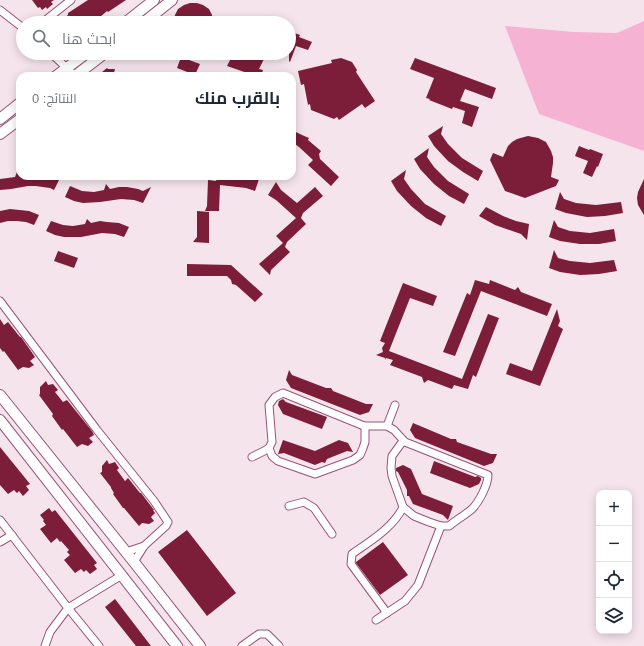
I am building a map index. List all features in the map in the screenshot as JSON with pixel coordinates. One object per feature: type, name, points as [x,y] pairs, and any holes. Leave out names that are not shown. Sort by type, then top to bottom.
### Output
[{"type":"main road","points":[[134,16],[154,0]]},
{"type":"main road","points":[[152,16],[172,0]]},
{"type":"main road","points":[[62,72],[78,60]]},
{"type":"main road","points":[[80,72],[96,60]]},
{"type":"main road","points":[[0,119],[16,106]]},
{"type":"main road","points":[[0,134],[16,122]]},
{"type":"main road","points":[[0,395],[200,646]]},
{"type":"main road","points":[[0,420],[177,646]]},
{"type":"street","points":[[51,16],[71,0]]},
{"type":"street","points":[[0,10],[16,23]]},
{"type":"street","points":[[58,60],[71,72]]},
{"type":"street","points":[[0,301],[97,430],[166,518],[168,522],[166,526],[144,546],[134,562]]},
{"type":"street","points":[[252,457],[264,452],[269,448],[272,442],[269,404],[275,397],[283,393],[364,426],[387,426],[394,430],[405,442],[488,475],[485,487],[473,508],[449,526],[441,526],[414,516],[403,507],[390,468],[392,456],[403,441]]},
{"type":"street","points":[[387,426],[395,404]]},
{"type":"street","points":[[269,448],[272,456],[278,461],[315,474],[353,460],[360,455],[365,442],[364,426]]},
{"type":"street","points":[[289,506],[304,502],[314,508],[332,534]]},
{"type":"street","points":[[387,612],[351,564],[352,554],[390,526],[400,515],[403,507]]},
{"type":"street","points":[[0,520],[99,646]]},
{"type":"street","points":[[376,620],[405,601],[418,585],[441,526]]},
{"type":"street","points":[[0,542],[12,536]]},
{"type":"street","points":[[126,552],[144,546]]},
{"type":"street","points":[[44,646],[53,628],[68,608],[122,575]]},
{"type":"street","points":[[242,646],[259,634],[266,634],[279,646]]},
{"type":"shaded area","points":[[644,21],[644,151],[539,114],[505,26],[574,32],[617,33]]},
{"type":"building","points":[[32,0],[54,0],[51,2],[53,4],[47,9],[46,7],[42,10],[40,7],[38,8]]},
{"type":"building","points":[[88,0],[126,0],[101,16],[66,16],[68,13]]},
{"type":"building","points":[[197,3],[203,5],[209,9],[212,16],[175,16],[178,9],[184,5]]},
{"type":"building","points":[[296,34],[300,35],[299,37],[312,42],[308,50],[296,46]]},
{"type":"building","points":[[341,58],[352,62],[357,70],[356,72],[375,101],[365,108],[362,104],[339,120],[337,117],[334,119],[311,110],[310,104],[308,105],[304,84],[301,85],[298,71],[332,63],[331,60]]},
{"type":"building","points":[[415,58],[496,88],[492,99],[465,89],[460,101],[479,107],[472,127],[462,123],[465,111],[453,107],[452,109],[426,98],[434,78],[410,69]]},
{"type":"building","points":[[180,60],[189,60],[200,64],[196,72],[187,72],[177,68]]},
{"type":"building","points":[[230,60],[264,60],[259,69],[263,70],[262,72],[244,72],[227,66]]},
{"type":"building","points":[[107,68],[115,69],[114,72],[102,72]]},
{"type":"building","points":[[443,126],[441,134],[448,144],[462,158],[483,171],[478,181],[448,161],[434,146],[428,136]]},
{"type":"building","points":[[296,132],[309,138],[308,140],[321,151],[319,154],[320,159],[339,177],[331,186],[308,165],[313,160],[296,145]]},
{"type":"building","points":[[528,136],[538,138],[546,142],[553,157],[551,177],[559,180],[556,186],[525,198],[505,191],[490,160],[493,153],[503,157],[508,146],[512,142]]},
{"type":"building","points":[[579,146],[603,154],[592,177],[583,173],[588,161],[575,156]]},
{"type":"building","points":[[429,148],[427,157],[434,167],[448,181],[469,194],[464,204],[449,196],[434,184],[420,169],[414,159]]},
{"type":"building","points":[[406,170],[404,179],[411,189],[425,204],[446,216],[441,226],[426,218],[411,206],[397,191],[391,181]]},
{"type":"building","points":[[16,174],[16,180],[59,180],[54,190],[50,188],[28,186],[0,190],[0,179],[15,177]]},
{"type":"building","points":[[644,179],[644,215],[638,205],[637,198]]},
{"type":"building","points":[[208,180],[259,180],[255,191],[246,188],[220,185],[219,211],[205,211],[207,206]]},
{"type":"building","points":[[276,182],[281,190],[297,203],[315,187],[323,196],[303,213],[301,218],[306,224],[287,242],[285,247],[290,252],[271,270],[270,275],[259,264],[283,243],[276,236],[296,218],[276,200],[268,195]]},
{"type":"building","points":[[106,184],[110,189],[127,187],[143,191],[151,187],[143,203],[134,200],[121,199],[83,203],[65,197],[70,186],[82,191],[94,192],[104,190]]},
{"type":"building","points":[[560,192],[564,199],[576,203],[596,205],[621,202],[623,213],[587,217],[566,213],[555,209]]},
{"type":"building","points":[[486,207],[503,216],[529,224],[527,240],[521,234],[495,225],[479,216]]},
{"type":"building","points":[[10,209],[29,211],[39,215],[34,225],[17,221],[0,223],[0,211]]},
{"type":"building","points":[[197,211],[209,212],[209,243],[193,242],[197,237]]},
{"type":"building","points":[[87,219],[91,223],[100,221],[119,223],[129,227],[124,237],[115,234],[102,233],[81,237],[64,237],[46,231],[51,221],[63,225],[73,226],[85,224]]},
{"type":"building","points":[[554,220],[558,227],[570,231],[590,233],[614,229],[616,241],[599,244],[580,244],[560,241],[549,237]]},
{"type":"building","points":[[554,250],[558,258],[570,261],[590,263],[614,260],[617,271],[580,275],[560,272],[549,268]]},
{"type":"building","points":[[58,251],[78,258],[74,268],[54,261]]},
{"type":"building","points":[[187,264],[231,265],[263,294],[255,302],[236,285],[232,284],[231,280],[227,276],[187,276]]},
{"type":"building","points":[[475,280],[489,284],[490,280],[515,290],[518,287],[521,292],[552,304],[547,316],[481,291],[455,356],[443,352],[467,293],[470,295]]},
{"type":"building","points":[[403,283],[437,296],[433,306],[410,298],[389,351],[462,379],[488,314],[499,318],[476,377],[473,375],[468,389],[454,385],[452,389],[428,380],[424,383],[422,377],[390,365],[393,360],[386,358],[386,360],[385,358],[376,355],[383,352],[382,348],[385,343],[380,341]]},
{"type":"building","points":[[557,309],[560,321],[558,326],[563,329],[540,386],[506,374],[510,363],[532,371]]},
{"type":"building","points":[[0,319],[4,325],[8,322],[21,337],[35,357],[30,361],[34,365],[29,368],[23,367],[18,370],[0,348]]},
{"type":"building","points":[[289,370],[292,375],[326,388],[331,388],[333,391],[366,404],[373,404],[369,412],[360,415],[291,388],[286,380]]},
{"type":"building","points":[[46,381],[48,385],[53,384],[58,390],[55,392],[63,402],[67,400],[92,431],[94,435],[89,438],[93,442],[88,446],[82,444],[77,447],[52,416],[53,414],[39,395],[40,387]]},
{"type":"building","points":[[283,399],[286,402],[327,417],[322,429],[283,414],[278,405],[279,401]]},
{"type":"building","points":[[413,423],[451,439],[456,439],[457,442],[491,454],[497,454],[493,463],[484,466],[415,438],[410,430]]},
{"type":"building","points":[[283,440],[315,451],[339,440],[348,443],[353,452],[347,451],[327,459],[325,463],[322,462],[315,465],[284,453],[278,454]]},
{"type":"building","points":[[0,447],[30,484],[26,486],[29,490],[23,496],[19,491],[17,493],[14,490],[8,494],[0,485]]},
{"type":"building","points":[[107,460],[109,464],[115,462],[119,468],[117,470],[125,481],[128,478],[141,493],[154,510],[155,513],[151,517],[154,521],[149,524],[142,523],[139,526],[123,508],[113,494],[114,493],[111,487],[100,473],[102,472],[102,466]]},
{"type":"building","points":[[434,461],[475,477],[478,476],[481,480],[479,484],[470,488],[430,473]]},
{"type":"building","points":[[403,465],[411,469],[422,494],[453,506],[448,520],[443,515],[413,504],[409,496],[407,496],[407,490],[398,472],[396,471],[396,468]]},
{"type":"building","points":[[49,508],[52,512],[55,510],[97,563],[94,565],[97,569],[90,574],[86,570],[84,572],[81,569],[75,573],[64,560],[70,555],[67,552],[69,550],[57,538],[51,543],[40,529],[46,525],[40,515]]},
{"type":"building","points":[[187,530],[236,593],[207,616],[158,552]]},
{"type":"building","points":[[383,542],[408,575],[380,595],[356,562]]},
{"type":"building","points":[[115,599],[151,646],[136,646],[105,607]]}]
